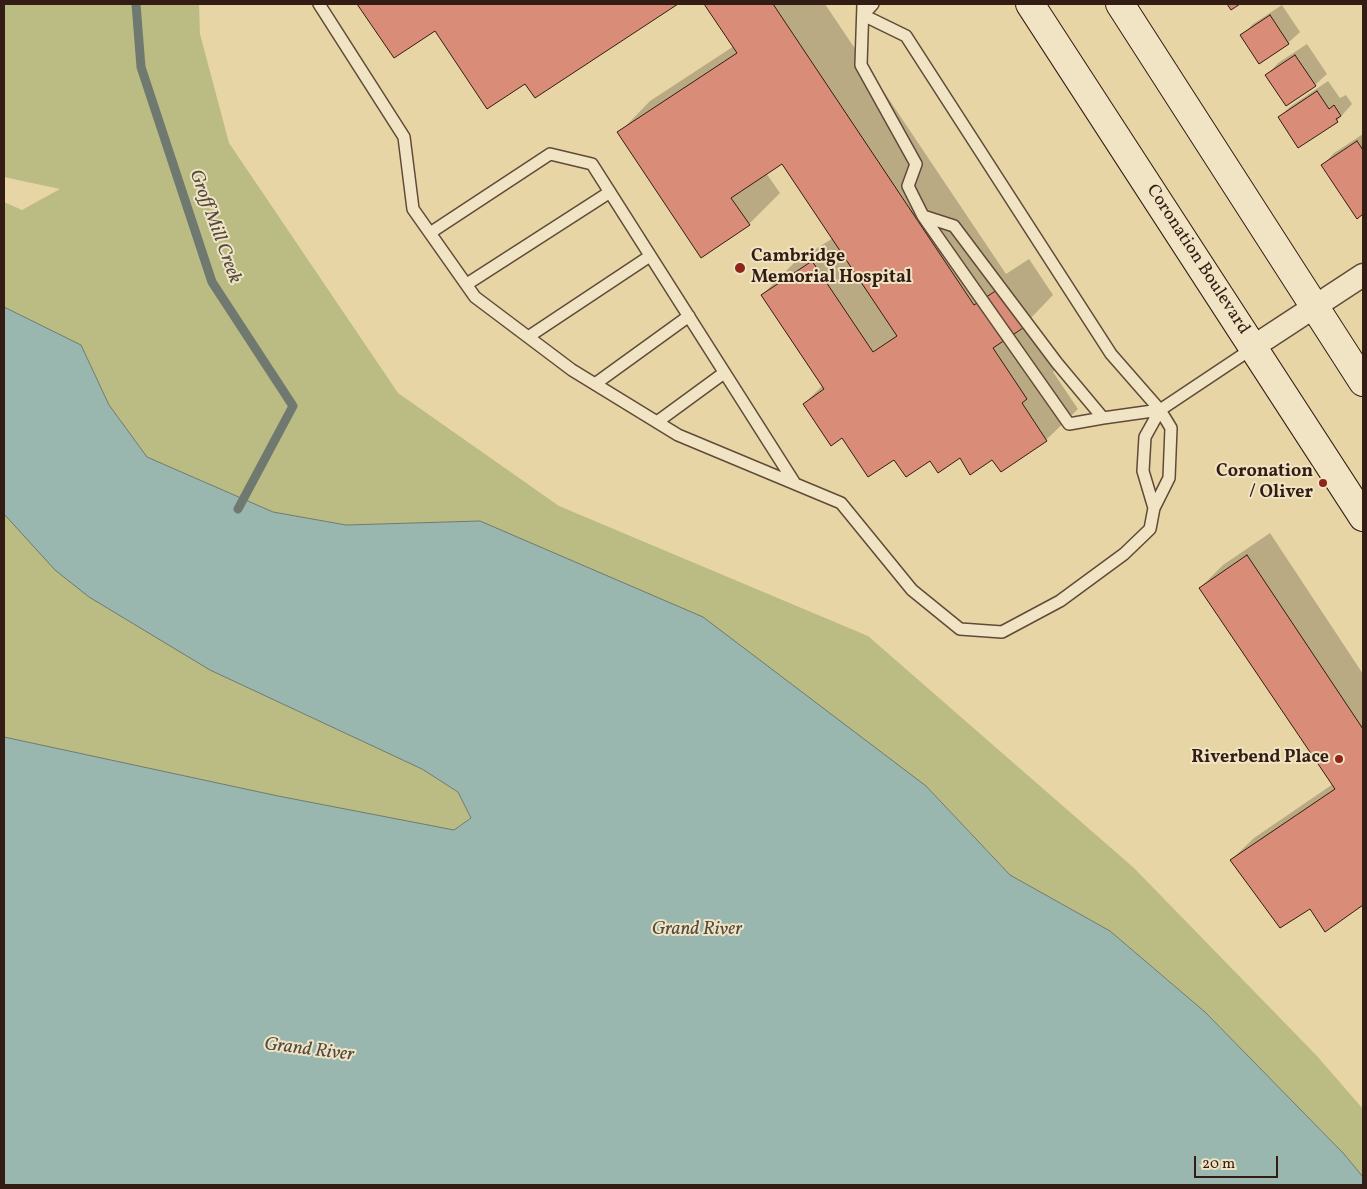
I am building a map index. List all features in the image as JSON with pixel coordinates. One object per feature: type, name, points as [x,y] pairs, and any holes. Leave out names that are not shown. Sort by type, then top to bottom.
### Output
[{"type":"main road","name":"Coronation Boulevard","points":[[1030,4],[1363,517]]},
{"type":"main road","points":[[1120,4],[1316,306],[1363,382]]},
{"type":"street","points":[[1253,347],[1363,275]]},
{"type":"lane","points":[[319,4],[404,137],[413,209],[475,297],[572,370],[678,435],[841,503],[912,590],[960,629],[1002,632],[1060,601],[1124,554],[1150,529],[1154,508],[1169,478],[1171,428],[1160,410],[1111,354],[906,36],[863,9]]},
{"type":"lane","points":[[863,9],[873,4]]},
{"type":"lane","points":[[863,9],[861,65],[916,164],[908,186],[923,216],[1068,424],[1160,410]]},
{"type":"lane","points":[[430,233],[550,154],[592,164],[794,482]]},
{"type":"lane","points":[[466,284],[610,192]]},
{"type":"lane","points":[[923,216],[954,226],[1057,363],[1103,418]]},
{"type":"lane","points":[[528,337],[650,256]]},
{"type":"lane","points":[[595,384],[689,316]]},
{"type":"lane","points":[[1154,508],[1143,471],[1145,433],[1160,410],[1253,347]]},
{"type":"lane","points":[[657,422],[724,373]]},
{"type":"green space","points":[[4,4],[199,4],[200,34],[229,143],[398,393],[559,506],[868,636],[1134,868],[1317,1056],[1363,1109],[1363,1177],[1344,1154],[1205,1012],[1110,931],[1010,875],[926,786],[480,521],[346,525],[273,512],[146,457],[109,405],[81,345],[4,307],[4,202],[22,210],[60,189],[4,177]]},
{"type":"green space","points":[[4,514],[24,534],[210,670],[422,769],[458,792],[471,818],[454,830],[278,796],[4,737]]},
{"type":"water","name":"Grand River","points":[[4,307],[81,345],[109,405],[147,457],[273,512],[346,525],[480,521],[703,617],[926,786],[1010,875],[1110,931],[1205,1012],[1344,1154],[1363,1177],[1363,1185],[4,1185],[4,737],[278,796],[454,830],[471,818],[458,792],[422,769],[210,670],[89,597],[55,570],[4,514]]},
{"type":"building","points":[[357,4],[678,4],[535,98],[525,84],[487,109],[435,31],[394,58]]},
{"type":"building","points":[[704,4],[773,4],[974,305],[997,290],[1023,328],[993,348],[1027,399],[1022,403],[1047,441],[1001,472],[992,460],[970,475],[960,458],[938,473],[930,461],[906,477],[894,460],[868,477],[842,438],[831,446],[803,404],[824,389],[761,295],[812,261],[873,352],[897,336],[782,164],[731,198],[750,225],[701,258],[617,132],[737,53]]},
{"type":"building","points":[[1227,4],[1240,4],[1231,10]]},
{"type":"building","points":[[1270,15],[1289,44],[1259,64],[1240,35]]},
{"type":"building","points":[[1295,55],[1316,86],[1286,106],[1265,75]]},
{"type":"building","points":[[1317,91],[1329,109],[1334,105],[1341,116],[1336,119],[1338,122],[1298,148],[1278,117]]},
{"type":"building","points":[[1357,141],[1363,150],[1363,214],[1357,219],[1321,165]]},
{"type":"building","name":"Riverbend Place","points":[[1247,555],[1363,729],[1363,905],[1325,932],[1310,909],[1280,928],[1230,860],[1335,789],[1199,588]]},
{"type":"waterway","name":"Groff Mill Creek","points":[[136,4],[141,67],[212,282],[293,406],[238,509]]},
{"type":"place","name":"Cambridge Memorial Hospital","points":[[740,268]]},
{"type":"place","name":"Coronation / Oliver","points":[[1323,483]]},
{"type":"place","name":"Riverbend Place","points":[[1339,759]]}]
